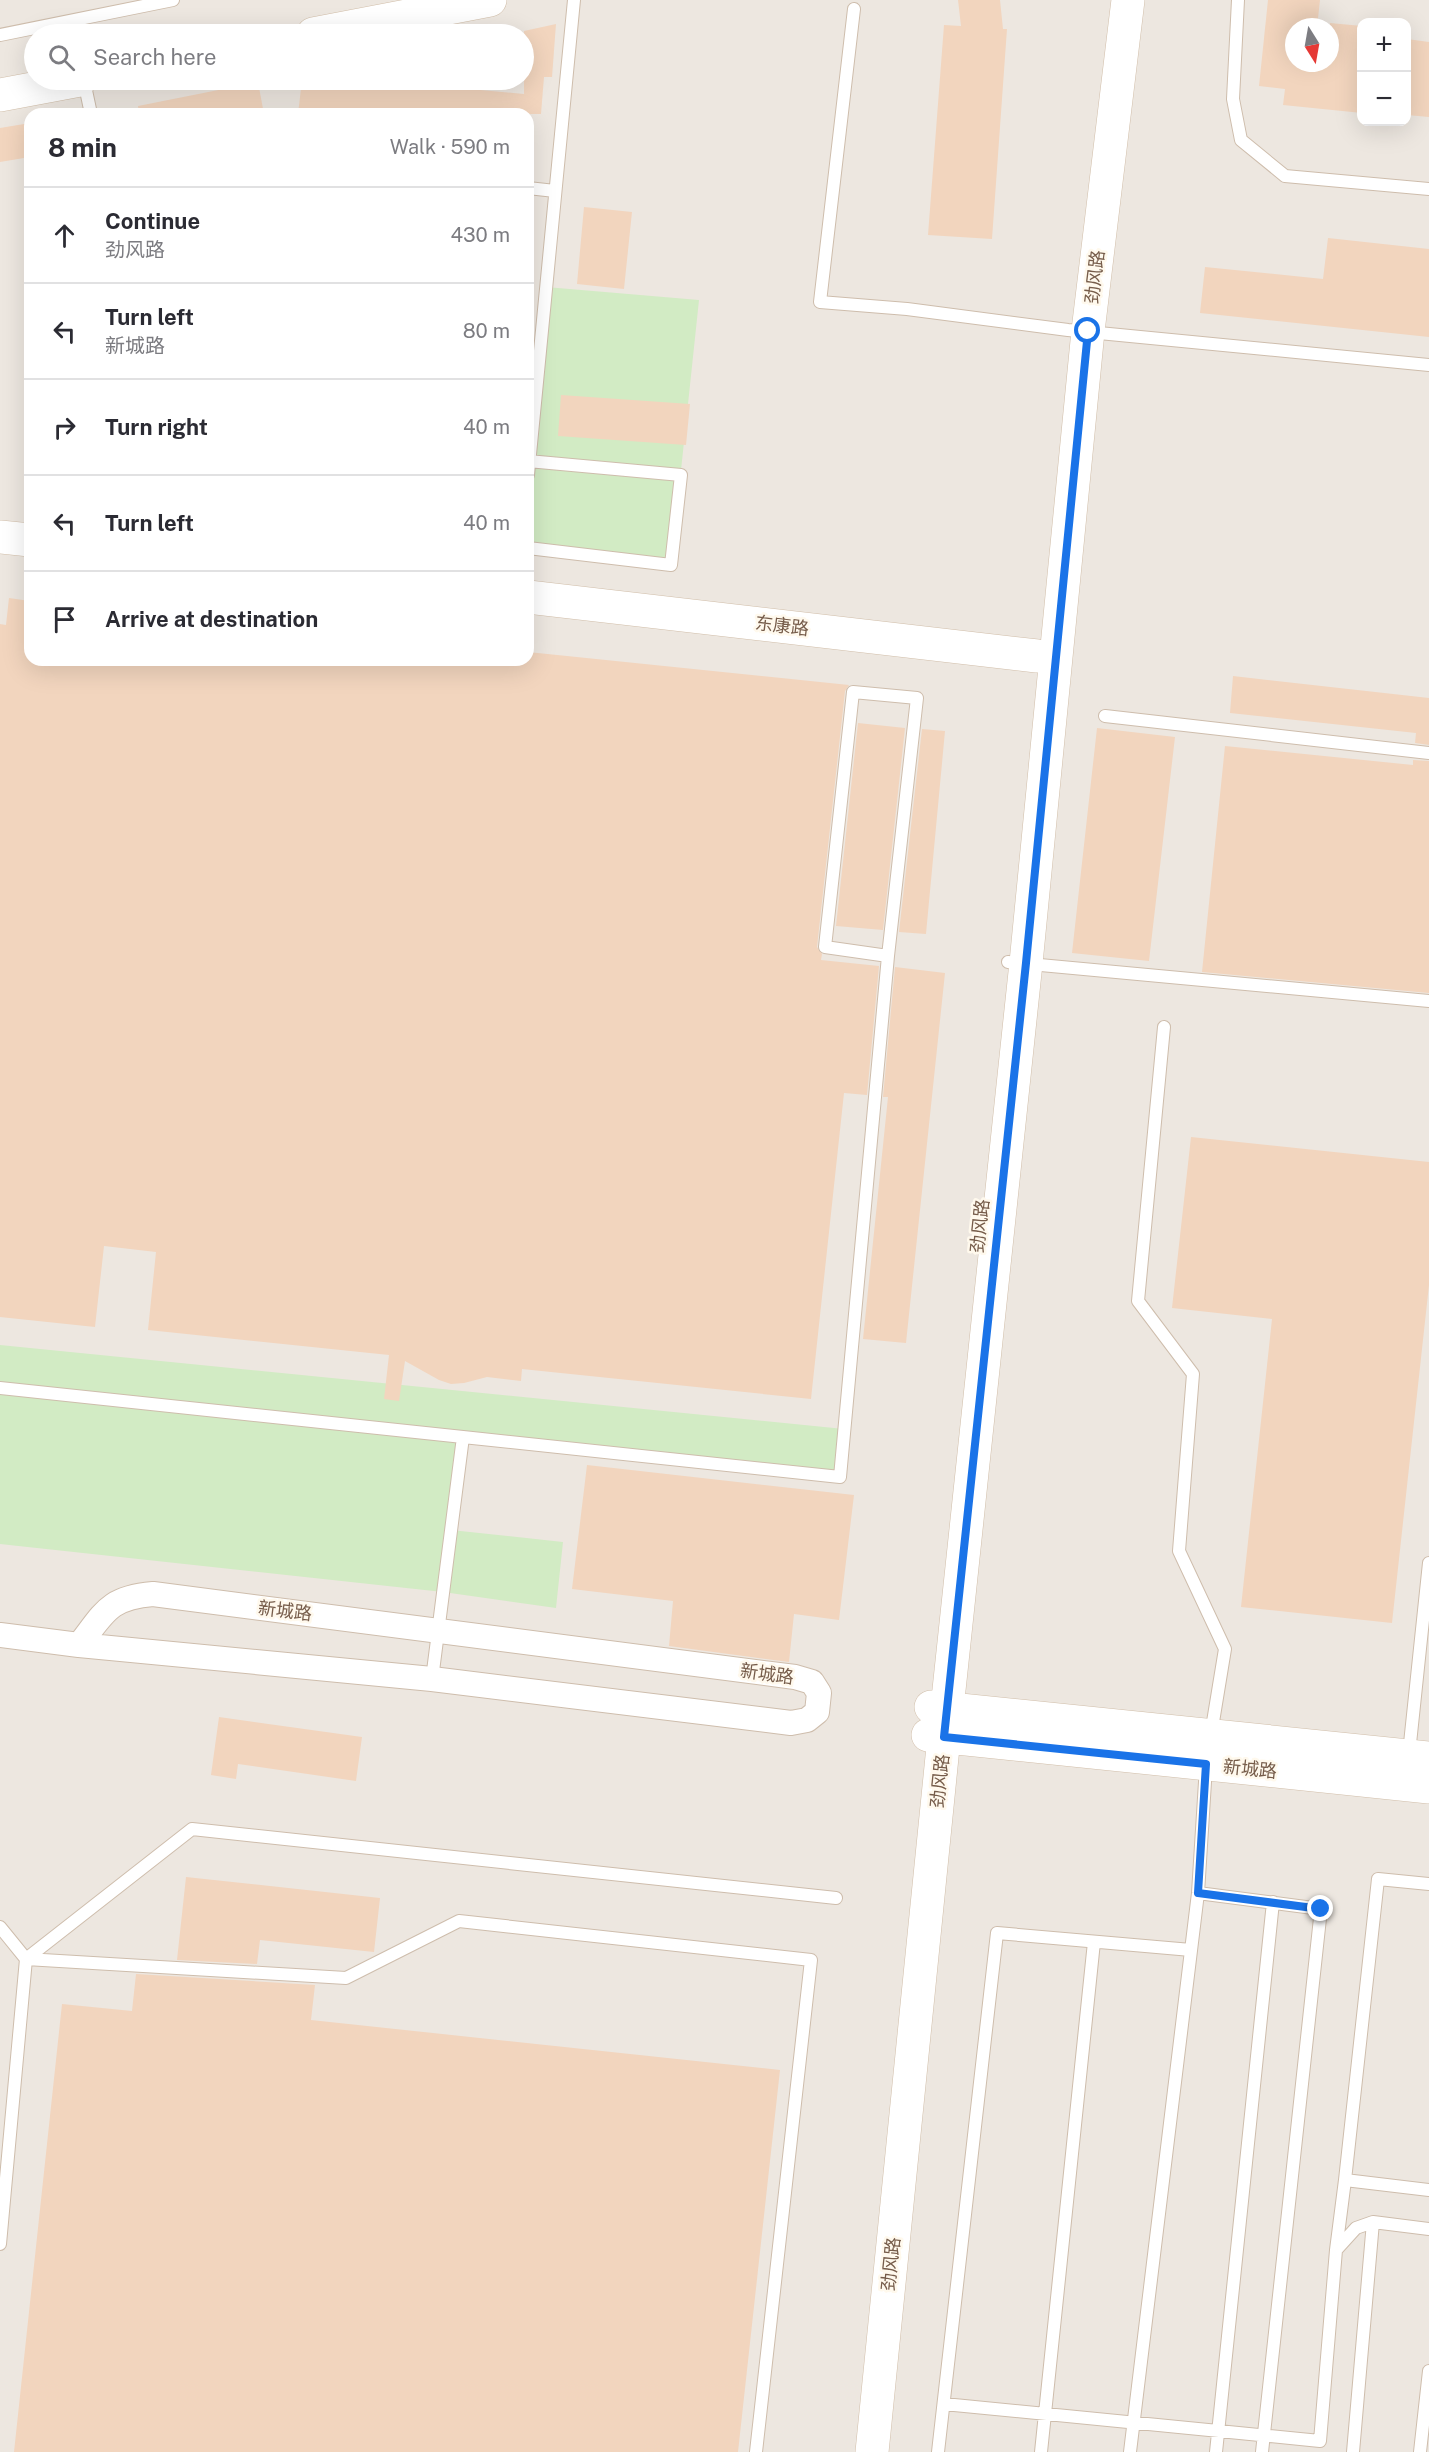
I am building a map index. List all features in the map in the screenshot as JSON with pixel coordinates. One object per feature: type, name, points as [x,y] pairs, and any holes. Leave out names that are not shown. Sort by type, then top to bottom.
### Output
[{"type":"street","points":[[365,24],[490,0]]},
{"type":"street","name":"劲风路","points":[[872,2452],[938,1722],[1017,962],[1078,331],[1106,0]]},
{"type":"street","name":"劲风路","points":[[1017,962],[1037,656],[1078,331],[1128,0]]},
{"type":"street","points":[[0,95],[27,90]]},
{"type":"street","points":[[0,537],[24,539]]},
{"type":"street","name":"东康路","points":[[534,598],[1037,656]]},
{"type":"street","name":"新城路","points":[[0,1635],[79,1645],[432,1679],[791,1723],[807,1720],[817,1712],[819,1693],[812,1682],[795,1677],[153,1594],[131,1596],[111,1605],[79,1645]]},
{"type":"street","name":"劲风路","points":[[850,2452],[938,1722]]},
{"type":"street","name":"新城路","points":[[938,1722],[1415,1771]]},
{"type":"lane","points":[[51,24],[173,0]]},
{"type":"lane","points":[[534,409],[574,0]]},
{"type":"lane","points":[[1238,0],[1233,99],[1241,140],[1285,176],[1429,189]]},
{"type":"lane","points":[[854,9],[820,302],[907,309],[1078,331],[1429,365]]},
{"type":"lane","points":[[0,34],[24,29]]},
{"type":"lane","points":[[85,90],[89,108]]},
{"type":"lane","points":[[534,189],[555,191]]},
{"type":"lane","points":[[534,461],[681,475],[671,565],[534,549]]},
{"type":"lane","points":[[0,1388],[840,1477],[888,956],[917,698],[853,692],[825,948],[888,956]]},
{"type":"lane","points":[[1105,716],[1429,753]]},
{"type":"lane","points":[[1017,962],[1429,1001]]},
{"type":"lane","points":[[1130,2452],[1198,1893],[1208,1750],[1225,1649],[1179,1551],[1193,1374],[1138,1301],[1164,1027]]},
{"type":"lane","points":[[432,1679],[440,1631],[463,1437]]},
{"type":"lane","points":[[1415,1771],[1429,1563]]},
{"type":"lane","points":[[26,1959],[192,1829],[836,1898]]},
{"type":"lane","points":[[944,2404],[1320,2441],[1336,2250],[1378,1879],[1429,1884]]},
{"type":"lane","points":[[1198,1893],[1321,1909],[1262,2452]]},
{"type":"lane","points":[[1216,2452],[1273,1902]]},
{"type":"lane","points":[[26,1959],[346,1978],[459,1921],[811,1960],[756,2452]]},
{"type":"lane","points":[[0,1926],[26,1959],[0,2244]]},
{"type":"lane","points":[[938,2452],[997,1934],[1191,1950]]},
{"type":"lane","points":[[1041,2452],[1094,1942]]},
{"type":"lane","points":[[1345,2180],[1429,2190]]},
{"type":"lane","points":[[1336,2250],[1356,2228],[1373,2222],[1429,2229]]},
{"type":"lane","points":[[1353,2452],[1373,2222]]},
{"type":"lane","points":[[1420,2452],[1429,2371]]},
{"type":"shaded area","points":[[0,0],[1429,0],[1429,2452],[0,2452]]},
{"type":"green space","points":[[546,287],[699,300],[671,565],[534,549],[534,412]]},
{"type":"green space","points":[[0,1345],[844,1429],[840,1477],[463,1437],[451,1530],[563,1542],[556,1608],[443,1592],[0,1544]]},
{"type":"building","points":[[958,0],[1000,0],[1003,29],[1007,29],[992,239],[928,235],[944,25],[961,26]]},
{"type":"building","points":[[1268,0],[1320,0],[1318,18],[1285,18],[1285,72],[1339,72],[1339,24],[1357,26],[1357,112],[1283,105],[1285,89],[1259,86]]},
{"type":"building","points":[[556,24],[552,77],[544,77],[541,114],[534,114],[534,108],[299,108],[301,90],[481,90],[524,94],[524,90],[534,90],[534,29]]},
{"type":"building","points":[[1411,40],[1429,42],[1429,117],[1411,115]]},
{"type":"building","points":[[218,90],[260,90],[263,108],[138,108],[138,106]]},
{"type":"building","points":[[24,124],[24,158],[0,162],[0,128]]},
{"type":"building","points":[[584,207],[632,212],[624,289],[577,284]]},
{"type":"building","points":[[1328,238],[1429,249],[1429,337],[1200,313],[1205,267],[1323,279]]},
{"type":"building","points":[[561,395],[690,404],[686,445],[558,436]]},
{"type":"building","points":[[9,598],[24,600],[24,666],[534,666],[534,653],[849,685],[845,691],[817,947],[822,954],[821,960],[879,966],[867,1095],[844,1093],[811,1399],[522,1369],[521,1381],[487,1377],[451,1384],[405,1361],[399,1401],[384,1399],[389,1355],[148,1330],[156,1252],[104,1246],[95,1327],[0,1317],[0,624],[6,625]]},
{"type":"building","points":[[1233,676],[1429,698],[1429,745],[1415,743],[1416,733],[1230,713]]},
{"type":"building","points":[[858,723],[905,728],[883,930],[836,926]]},
{"type":"building","points":[[1097,728],[1175,737],[1149,961],[1072,953]]},
{"type":"building","points":[[922,729],[945,731],[926,934],[899,932]]},
{"type":"building","points":[[1225,746],[1413,765],[1413,760],[1429,761],[1429,993],[1202,972]]},
{"type":"building","points":[[895,967],[945,973],[906,1343],[863,1339],[888,1097],[883,1097]]},
{"type":"building","points":[[1191,1137],[1429,1162],[1429,1285],[1392,1623],[1241,1607],[1272,1319],[1172,1308]]},
{"type":"building","points":[[587,1465],[854,1495],[839,1620],[794,1614],[789,1662],[669,1646],[673,1601],[572,1589]]},
{"type":"building","points":[[219,1717],[362,1737],[356,1781],[238,1764],[236,1779],[211,1775]]},
{"type":"building","points":[[186,1877],[380,1898],[374,1952],[260,1940],[257,1964],[177,1960]]},
{"type":"building","points":[[136,1974],[315,1985],[311,2020],[780,2070],[738,2452],[14,2452],[62,2004],[132,2011]]},
{"type":"route","points":[[1088,331],[1026,963],[944,1737],[1206,1764],[1198,1893],[1321,1909]]}]
